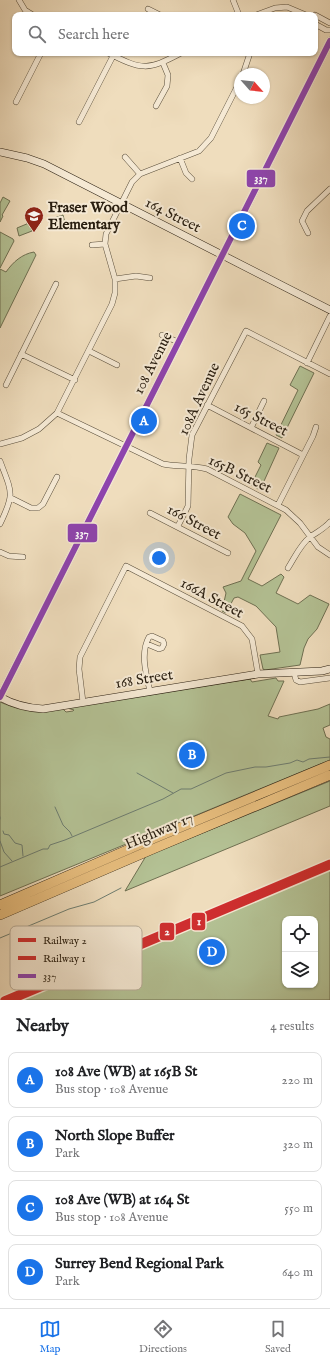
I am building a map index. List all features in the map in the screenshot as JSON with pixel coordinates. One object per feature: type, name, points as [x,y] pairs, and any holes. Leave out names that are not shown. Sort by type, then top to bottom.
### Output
[{"type":"highway","name":"Highway 17","points":[[0,905],[150,840],[330,765]]},
{"type":"highway","name":"Highway 17","points":[[0,915],[330,775]]},
{"type":"street","points":[[19,0],[25,10],[28,12]]},
{"type":"street","points":[[233,0],[238,12]]},
{"type":"street","points":[[264,12],[288,4],[302,12]]},
{"type":"street","points":[[148,9],[154,12]]},
{"type":"street","points":[[318,17],[330,23]]},
{"type":"street","points":[[318,26],[326,30],[330,30]]},
{"type":"street","name":"108 Avenue","points":[[0,697],[330,41]]},
{"type":"street","points":[[16,102],[39,56]]},
{"type":"street","points":[[79,122],[110,56]]},
{"type":"street","points":[[115,56],[130,64],[143,67],[158,65],[175,56]]},
{"type":"street","points":[[245,68],[249,56]]},
{"type":"street","points":[[156,106],[167,86],[168,75],[163,62]]},
{"type":"street","points":[[0,444],[22,438],[39,428],[57,413],[75,380],[112,304],[115,293],[116,279],[105,244],[106,234],[132,182],[140,174],[199,151],[211,138],[234,93]]},
{"type":"street","name":"164 Street","points":[[0,152],[22,156],[37,161],[330,310]]},
{"type":"street","points":[[125,157],[140,174]]},
{"type":"street","points":[[180,158],[186,172],[192,179]]},
{"type":"street","points":[[308,233],[302,220],[307,211],[330,188]]},
{"type":"street","points":[[92,245],[105,244]]},
{"type":"street","points":[[116,279],[136,276],[150,278]]},
{"type":"street","points":[[6,385],[56,284]]},
{"type":"street","points":[[330,316],[307,363],[330,374]]},
{"type":"street","name":"108A Avenue","points":[[178,526],[188,506],[189,466],[192,436],[246,331],[307,363]]},
{"type":"street","points":[[162,334],[178,342]]},
{"type":"street","points":[[89,351],[117,365]]},
{"type":"street","points":[[21,354],[75,380]]},
{"type":"street","points":[[251,428],[264,401]]},
{"type":"street","name":"165 Street","points":[[207,405],[303,455]]},
{"type":"street","name":"165B Street","points":[[57,413],[163,464],[172,466],[198,467],[213,472],[278,505],[292,514],[318,547],[330,555]]},
{"type":"street","points":[[278,505],[313,436],[316,427]]},
{"type":"street","points":[[0,461],[11,489],[11,498],[8,508],[0,524]]},
{"type":"street","points":[[11,498],[31,508],[38,508],[43,504],[57,477]]},
{"type":"street","name":"166 Street","points":[[150,512],[228,553]]},
{"type":"street","points":[[288,568],[301,545],[330,522]]},
{"type":"street","points":[[0,552],[9,556],[23,557]]},
{"type":"street","name":"166A Street","points":[[83,702],[79,668],[80,657],[126,566],[242,626],[252,639],[258,674]]},
{"type":"street","points":[[147,644],[144,653],[150,691]]},
{"type":"street","name":"168 Street","points":[[0,697],[13,704],[26,708],[43,709],[258,674],[294,673],[330,669]]},
{"type":"street","points":[[294,673],[296,680],[300,682],[330,678]]},
{"type":"green space","points":[[3,197],[10,201],[2,215],[3,216],[0,222],[0,203]]},
{"type":"green space","points":[[63,215],[65,223],[51,227],[48,220]]},
{"type":"green space","points":[[29,223],[32,231],[19,236],[17,228]]},
{"type":"green space","points":[[0,232],[14,241],[0,268]]},
{"type":"green space","points":[[34,252],[36,255],[0,328],[0,269],[6,272],[18,259]]},
{"type":"green space","points":[[300,366],[314,373],[282,438],[276,435],[298,390],[290,385]]},
{"type":"green space","points":[[267,443],[279,448],[260,490],[251,485],[261,465],[258,462]]},
{"type":"green space","points":[[240,494],[281,515],[248,579],[262,586],[281,574],[284,577],[276,593],[298,604],[310,595],[329,604],[317,629],[308,639],[300,665],[265,670],[263,669],[260,655],[280,652],[276,627],[256,606],[238,597],[234,598],[226,613],[222,611],[226,593],[223,587],[241,581],[256,551],[245,533],[233,524],[228,517]]},
{"type":"green space","points":[[276,678],[278,681],[284,681],[268,716],[278,719],[279,717],[318,709],[330,704],[330,725],[323,728],[326,737],[330,739],[330,760],[0,896],[0,702],[24,710],[45,711],[63,709],[66,712],[74,710],[67,708],[229,682],[250,679],[252,682]]},
{"type":"green space","points":[[330,781],[330,806],[125,891],[146,856]]},
{"type":"green space","points":[[330,869],[330,1000],[18,1000],[42,990],[142,990],[142,948]]},
{"type":"waterway","points":[[0,867],[43,849],[48,849],[50,845],[163,799],[181,789],[191,789],[226,773],[255,767],[266,767],[290,763],[297,760],[303,762],[309,759],[330,757]]},
{"type":"waterway","points":[[137,773],[173,793]]},
{"type":"waterway","points":[[55,807],[63,825],[72,836]]},
{"type":"waterway","points":[[3,831],[4,834],[9,835],[15,843],[22,845],[23,856]]},
{"type":"waterway","points":[[0,841],[4,852],[12,861]]},
{"type":"waterway","points":[[29,926],[69,909],[94,902],[121,888]]},
{"type":"waterway","points":[[0,938],[10,934]]},
{"type":"rail line","name":"2","points":[[142,942],[330,863]]},
{"type":"rail line","name":"1","points":[[142,945],[330,866]]},
{"type":"rail line","name":"2","points":[[4,1000],[28,990]]},
{"type":"rail line","name":"1","points":[[12,1000],[36,990]]},
{"type":"transit line","name":"337","points":[[0,697],[330,41]]},
{"type":"place","name":"108 Ave (WB) at 164 St","points":[[242,226]]},
{"type":"place","name":"Fraser Wood Elementary","points":[[34,233]]},
{"type":"place","name":"108 Ave (WB) at 165B St","points":[[144,421]]},
{"type":"place","name":"North Slope Buffer","points":[[192,755]]},
{"type":"place","name":"Surrey Bend Regional Park","points":[[212,952]]}]
